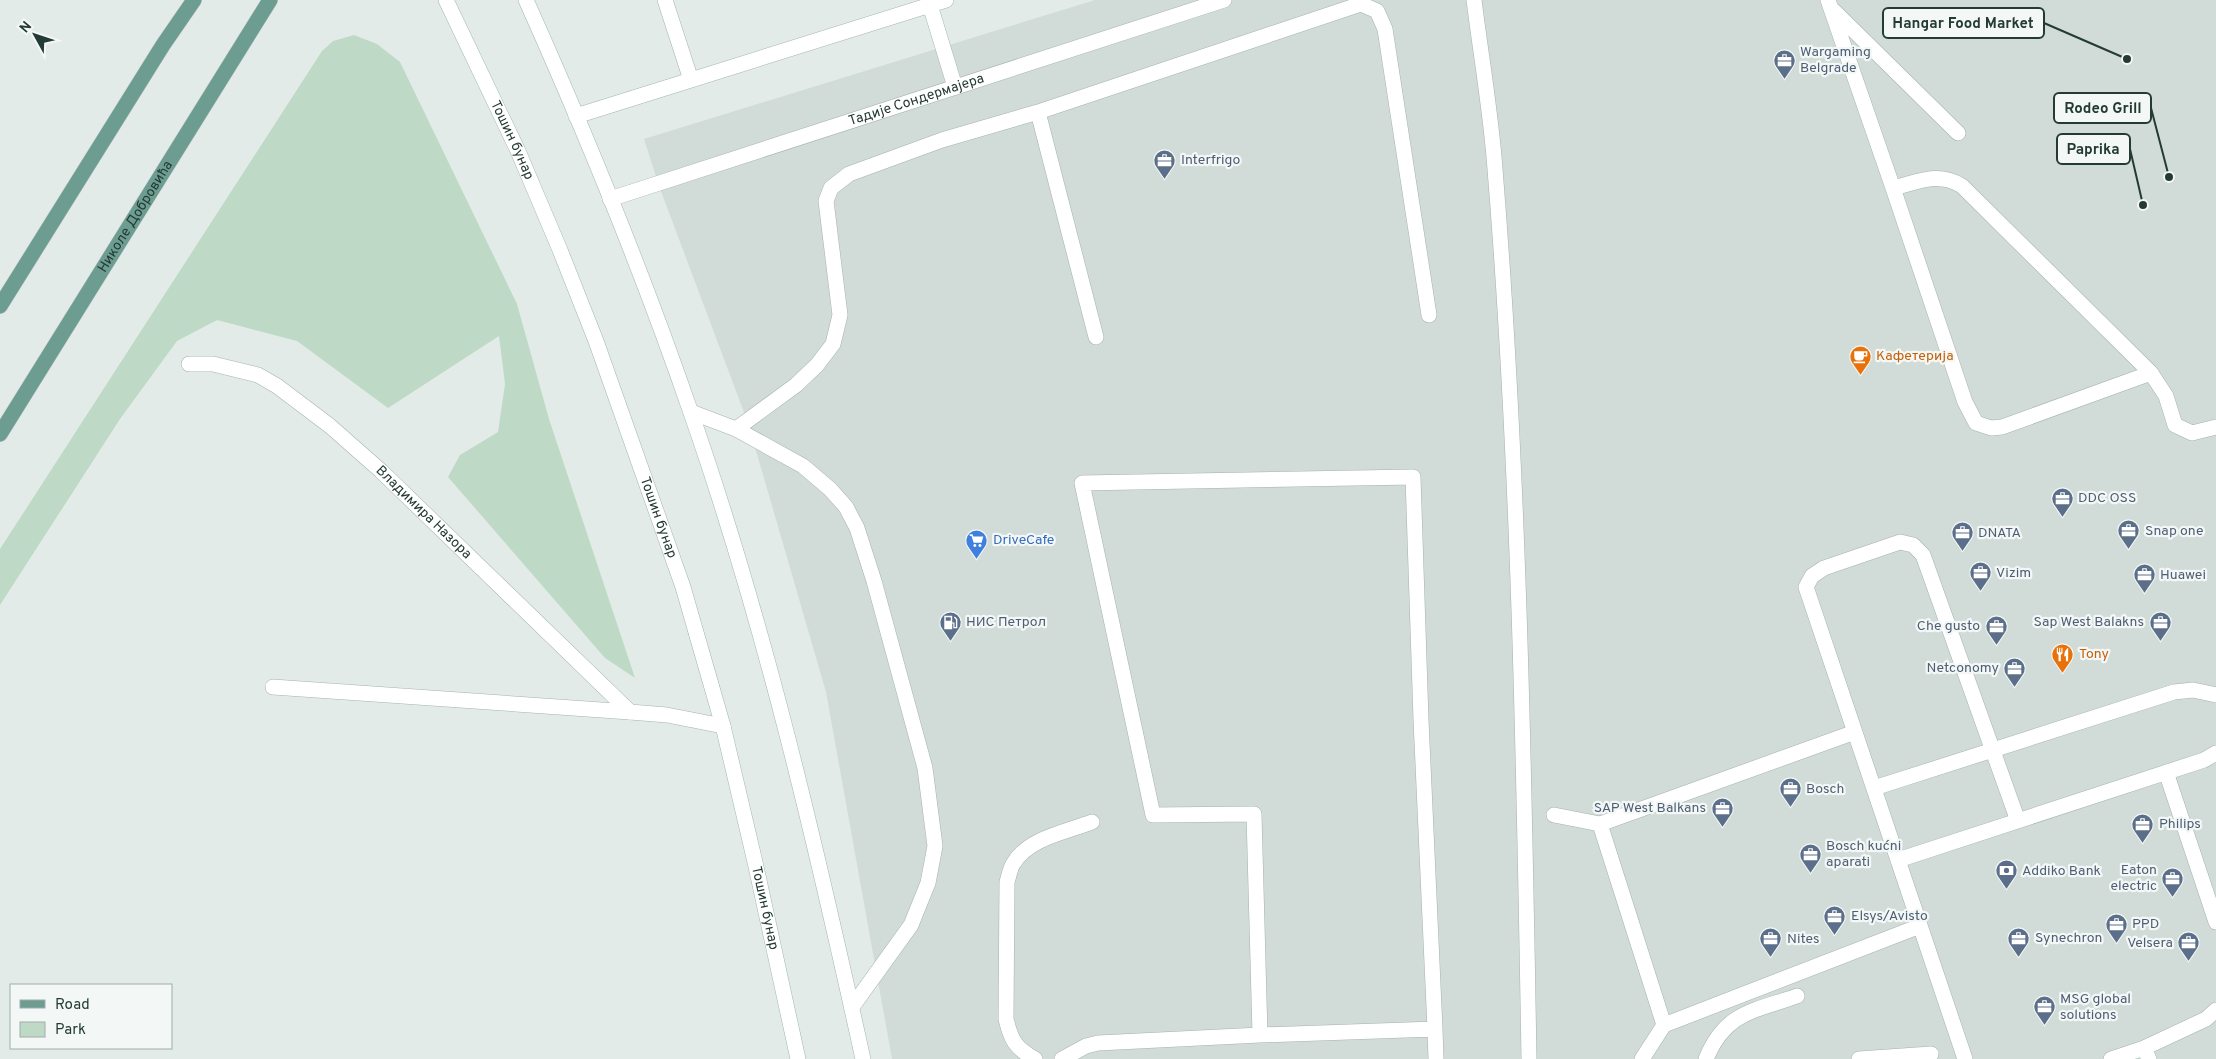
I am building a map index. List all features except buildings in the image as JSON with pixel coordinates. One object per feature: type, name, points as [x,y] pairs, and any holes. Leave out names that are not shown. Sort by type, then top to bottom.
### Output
[{"type":"main road","points":[[0,306],[163,45],[194,0]]},
{"type":"main road","name":"Николе Добровића","points":[[0,434],[271,2]]},
{"type":"street","name":"Тошин бунар","points":[[446,0],[518,151],[596,341],[683,587],[722,726],[755,862],[798,1059]]},
{"type":"street","points":[[526,0],[610,199],[690,412],[742,572],[786,733],[863,1059]]},
{"type":"street","points":[[665,0],[691,80]]},
{"type":"street","points":[[576,116],[946,0]]},
{"type":"street","name":"Тадије Сондермајера","points":[[610,199],[1224,0]]},
{"type":"street","points":[[1474,0],[1495,166],[1507,348],[1515,533],[1528,1059]]},
{"type":"street","points":[[1829,3],[1958,133]]},
{"type":"street","points":[[1829,3],[1965,402],[1976,423],[1991,428],[2002,427],[2151,373]]},
{"type":"street","points":[[736,429],[796,385],[817,366],[833,344],[840,315],[826,201],[831,188],[849,174],[942,140],[1038,112],[1361,4],[1376,11],[1385,29],[1429,315]]},
{"type":"street","points":[[930,5],[955,87]]},
{"type":"street","points":[[1038,112],[1096,337]]},
{"type":"street","points":[[1893,188],[1931,178],[1949,178],[1962,186],[2151,373],[2166,396],[2175,425],[2192,432],[2216,427]]},
{"type":"street","name":"Владимира Назора","points":[[189,364],[213,364],[258,375],[277,386],[330,426],[381,471],[630,712]]},
{"type":"street","points":[[690,412],[736,429],[803,466],[830,489],[846,507],[857,528],[874,580],[925,768],[935,846],[928,883],[911,925],[852,1007]]},
{"type":"street","points":[[1260,1035],[1254,814],[1153,815],[1082,483],[1413,477],[1421,730],[1436,1059]]},
{"type":"street","points":[[1965,1059],[1806,587],[1812,576],[1824,568],[1900,542],[1913,546],[1923,555],[2018,821]]},
{"type":"street","points":[[273,687],[667,715],[722,726]]},
{"type":"street","points":[[1874,788],[2174,692],[2193,690],[2216,695]]},
{"type":"street","points":[[1554,815],[1600,824],[1854,732]]},
{"type":"street","points":[[1898,860],[2204,760],[2216,753]]},
{"type":"street","points":[[2166,772],[2216,922]]},
{"type":"street","points":[[1035,1059],[1017,1047],[1010,1037],[1006,1019],[1007,882],[1013,864],[1029,847],[1035,843],[1092,822]]},
{"type":"street","points":[[1600,824],[1664,1025]]},
{"type":"street","points":[[1642,1059],[1664,1025],[1920,926]]},
{"type":"street","points":[[1706,1059],[1713,1042],[1726,1026],[1746,1013],[1797,996]]},
{"type":"street","points":[[2111,1059],[2146,1054],[2206,1020],[2216,1010]]},
{"type":"street","points":[[1062,1059],[1086,1046],[1098,1043],[1435,1029]]},
{"type":"street","points":[[1859,1059],[1931,1054]]},
{"type":"shaded area","points":[[1095,0],[2216,0],[2216,1059],[892,1059],[826,692],[748,423],[659,186],[644,139]]},
{"type":"green space","points":[[354,35],[377,44],[400,62],[517,304],[549,419],[635,678],[605,658],[448,477],[460,455],[498,432],[505,384],[499,336],[388,408],[297,341],[217,320],[177,341],[120,419],[0,605],[0,549],[322,51],[333,41]]},
{"type":"place","name":"Hangar Food Market","points":[[2127,59]]},
{"type":"place","name":"Wargaming Belgrade","points":[[1784,79]]},
{"type":"place","name":"Rodeo Grill","points":[[2169,177]]},
{"type":"place","name":"Interfrigo","points":[[1165,179]]},
{"type":"place","name":"Paprika","points":[[2143,205]]},
{"type":"place","name":"Кафетерија","points":[[1860,375]]},
{"type":"place","name":"DDC OSS","points":[[2062,517]]},
{"type":"place","name":"Snap one","points":[[2129,550]]},
{"type":"place","name":"DNATA","points":[[1962,552]]},
{"type":"place","name":"DriveCafe","points":[[977,559]]},
{"type":"place","name":"Vizim","points":[[1980,592]]},
{"type":"place","name":"Huawei","points":[[2144,594]]},
{"type":"place","name":"НИС Петрол","points":[[950,641]]},
{"type":"place","name":"Sap West Balakns","points":[[2160,641]]},
{"type":"place","name":"Che gusto","points":[[1996,645]]},
{"type":"place","name":"Tony","points":[[2063,673]]},
{"type":"place","name":"Netconomy","points":[[2015,687]]},
{"type":"place","name":"Bosch","points":[[1790,808]]},
{"type":"place","name":"SAP West Balkans","points":[[1722,827]]},
{"type":"place","name":"Philips","points":[[2143,843]]},
{"type":"place","name":"Bosch kućni aparati","points":[[1810,873]]},
{"type":"place","name":"Addiko Bank","points":[[2006,890]]},
{"type":"place","name":"Eaton electric","points":[[2173,897]]},
{"type":"place","name":"Elsys/Avisto","points":[[1835,935]]},
{"type":"place","name":"PPD","points":[[2116,943]]},
{"type":"place","name":"Synechron","points":[[2019,957]]},
{"type":"place","name":"Nites","points":[[1771,958]]},
{"type":"place","name":"Velsera","points":[[2189,962]]},
{"type":"place","name":"MSG global solutions","points":[[2044,1026]]}]
